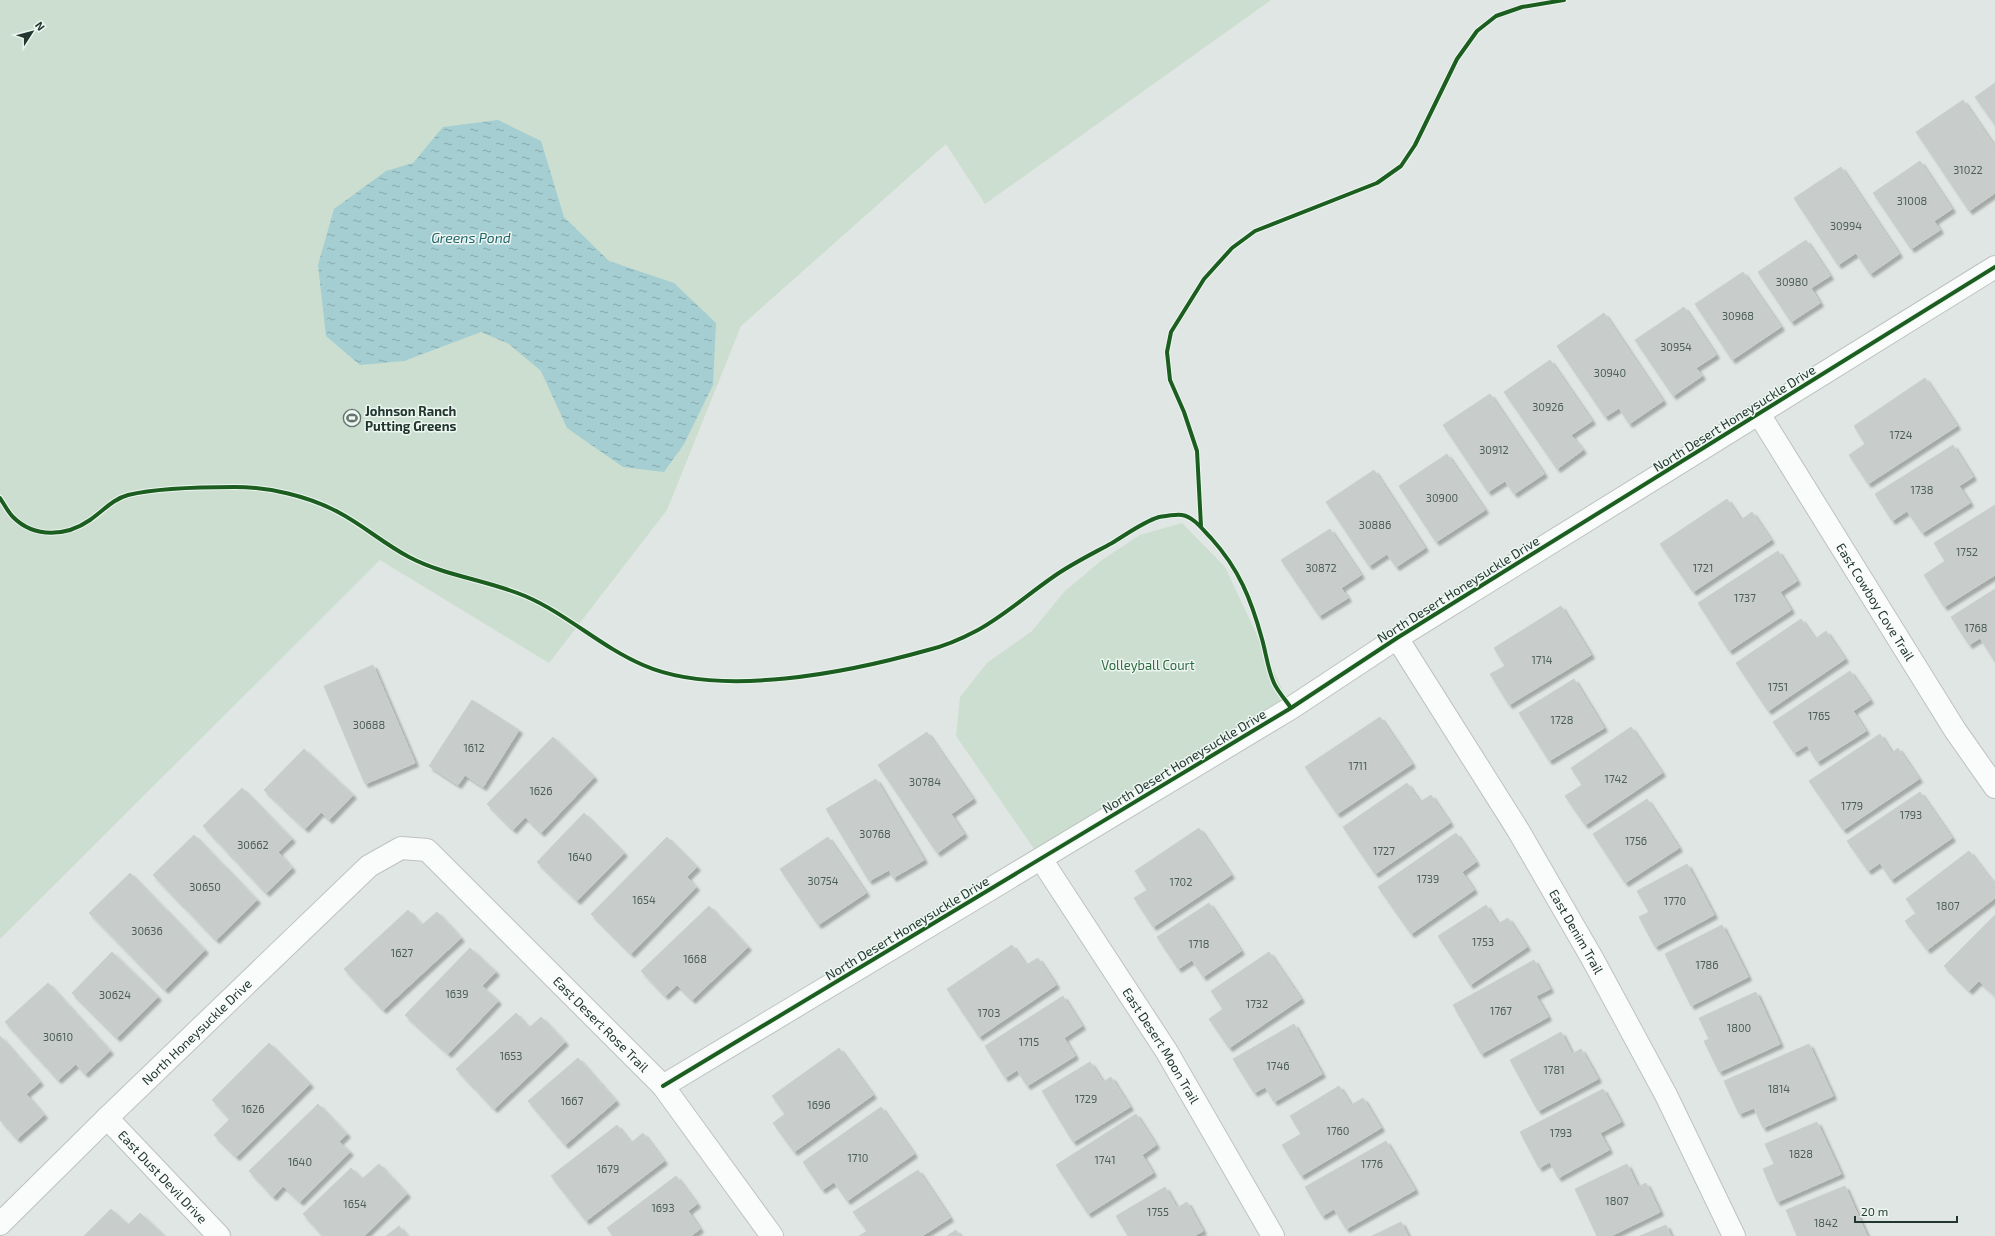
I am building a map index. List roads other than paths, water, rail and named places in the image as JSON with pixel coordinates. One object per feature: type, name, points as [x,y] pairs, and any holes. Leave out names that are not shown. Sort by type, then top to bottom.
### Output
[{"type":"street","name":"North Desert Honeysuckle Drive","points":[[663,1086],[1292,708],[1397,638],[1995,267]]},
{"type":"street","name":"East Cowboy Cove Trail","points":[[1759,414],[1955,730],[1995,787]]},
{"type":"street","name":"East Denim Trail","points":[[1397,638],[1518,830],[1592,958],[1666,1095],[1734,1236]]},
{"type":"street","name":"East Desert Rose Trail","points":[[400,848],[427,850],[663,1086],[772,1236]]},
{"type":"street","name":"North Honeysuckle Drive","points":[[0,1224],[107,1118],[369,866],[400,848]]},
{"type":"street","name":"East Desert Moon Trail","points":[[1041,859],[1167,1052],[1273,1236]]},
{"type":"street","name":"East Dust Devil Drive","points":[[107,1118],[220,1236]]},
{"type":"water","name":"Greens Pond","points":[[498,120],[541,141],[564,217],[609,261],[674,283],[716,323],[713,385],[684,444],[664,472],[623,467],[567,428],[541,371],[509,344],[481,332],[404,361],[360,365],[326,336],[318,265],[334,209],[386,171],[413,163],[443,127]]},
{"type":"place","name":"Johnson Ranch Putting Greens","points":[[352,418]]},
{"type":"park label","name":"Volleyball Court","points":[[1148,665]]}]
